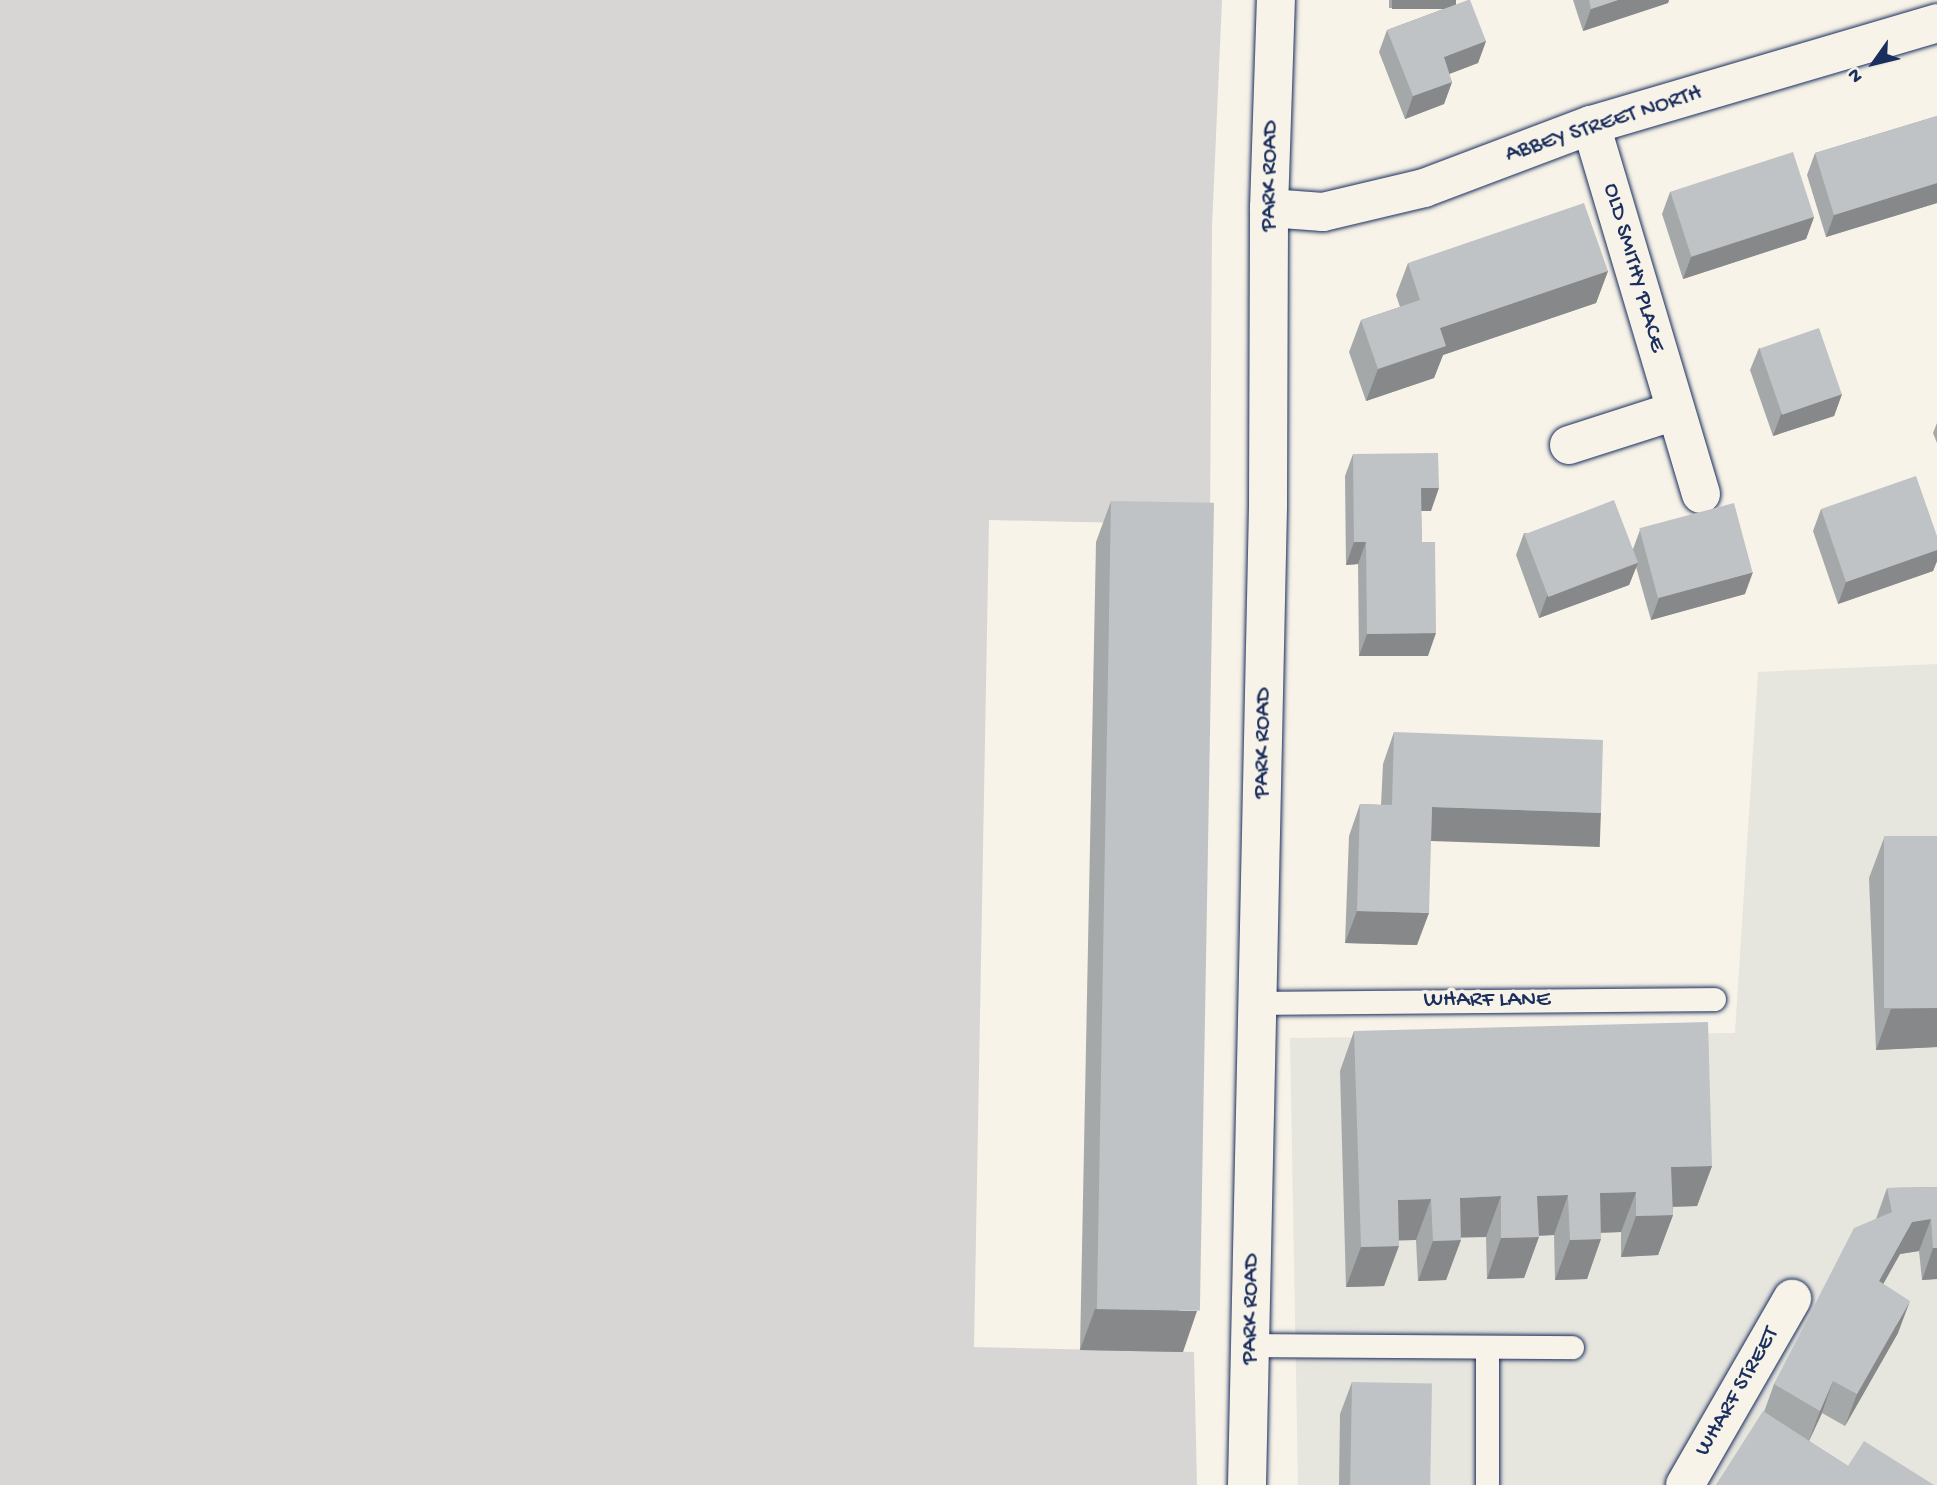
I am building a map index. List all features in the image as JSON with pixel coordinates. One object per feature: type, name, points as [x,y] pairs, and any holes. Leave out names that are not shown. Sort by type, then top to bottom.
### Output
[{"type":"street","name":"PARK ROAD","points":[[1247,1485],[1259,1003],[1270,353],[1269,208],[1276,0]]},
{"type":"street","name":"ABBEY STREET NORTH","points":[[1269,208],[1322,212],[1424,188],[1591,125],[1937,23]]},
{"type":"street","name":"OLD SMITHY PLACE","points":[[1591,125],[1701,494]]},
{"type":"street","points":[[1569,445],[1675,411]]},
{"type":"street","name":"WHARF STREET","points":[[1685,1485],[1791,1299]]},
{"type":"lane","name":"WHARF LANE","points":[[1259,1003],[1714,999]]},
{"type":"lane","points":[[1251,1345],[1572,1347]]},
{"type":"lane","points":[[1487,1347],[1487,1485]]},
{"type":"shaded area","points":[[0,0],[1222,0],[1212,227],[1210,525],[989,520],[974,1347],[1194,1352],[1197,1485],[0,1485]]},
{"type":"shaded area","points":[[1937,664],[1937,1485],[1298,1485],[1290,1038],[1735,1033],[1758,672]]},
{"type":"building","points":[[1468,0],[1486,41],[1444,57],[1452,82],[1413,96],[1387,30]]},
{"type":"building","points":[[1589,0],[1618,0],[1591,9]]},
{"type":"building","points":[[1937,116],[1937,183],[1834,215],[1815,153]]},
{"type":"building","points":[[1793,152],[1814,217],[1691,257],[1670,192]]},
{"type":"building","points":[[1584,203],[1608,271],[1440,328],[1446,346],[1378,369],[1361,320],[1420,300],[1408,263]]},
{"type":"building","points":[[1819,328],[1842,394],[1782,415],[1759,349]]},
{"type":"building","points":[[1438,453],[1439,488],[1421,488],[1422,542],[1435,542],[1436,633],[1367,634],[1366,542],[1354,542],[1353,454]]},
{"type":"building","points":[[1916,476],[1937,536],[1937,550],[1846,582],[1821,509]]},
{"type":"building","points":[[1614,500],[1638,563],[1548,597],[1524,534]]},
{"type":"building","points":[[1111,501],[1214,503],[1200,1311],[1097,1309]]},
{"type":"building","points":[[1734,503],[1753,573],[1658,598],[1639,528]]},
{"type":"building","points":[[1394,732],[1603,740],[1601,813],[1432,807],[1429,913],[1357,911],[1360,804],[1392,805]]},
{"type":"building","points":[[1884,836],[1937,836],[1937,1008],[1884,1008]]},
{"type":"building","points":[[1708,1022],[1712,1166],[1671,1167],[1673,1215],[1636,1216],[1636,1192],[1600,1193],[1601,1239],[1570,1240],[1568,1195],[1537,1196],[1539,1237],[1501,1238],[1501,1196],[1460,1198],[1461,1240],[1433,1241],[1431,1199],[1398,1200],[1399,1246],[1361,1247],[1354,1031]]},
{"type":"building","points":[[1937,1187],[1937,1248],[1933,1248],[1931,1219],[1912,1222],[1879,1281],[1910,1301],[1857,1394],[1833,1381],[1820,1411],[1774,1384],[1854,1228],[1892,1212],[1887,1188]]},
{"type":"building","points":[[1352,1382],[1432,1383],[1430,1485],[1350,1485]]},
{"type":"building","points":[[1763,1411],[1848,1466],[1864,1441],[1934,1485],[1716,1485]]}]
